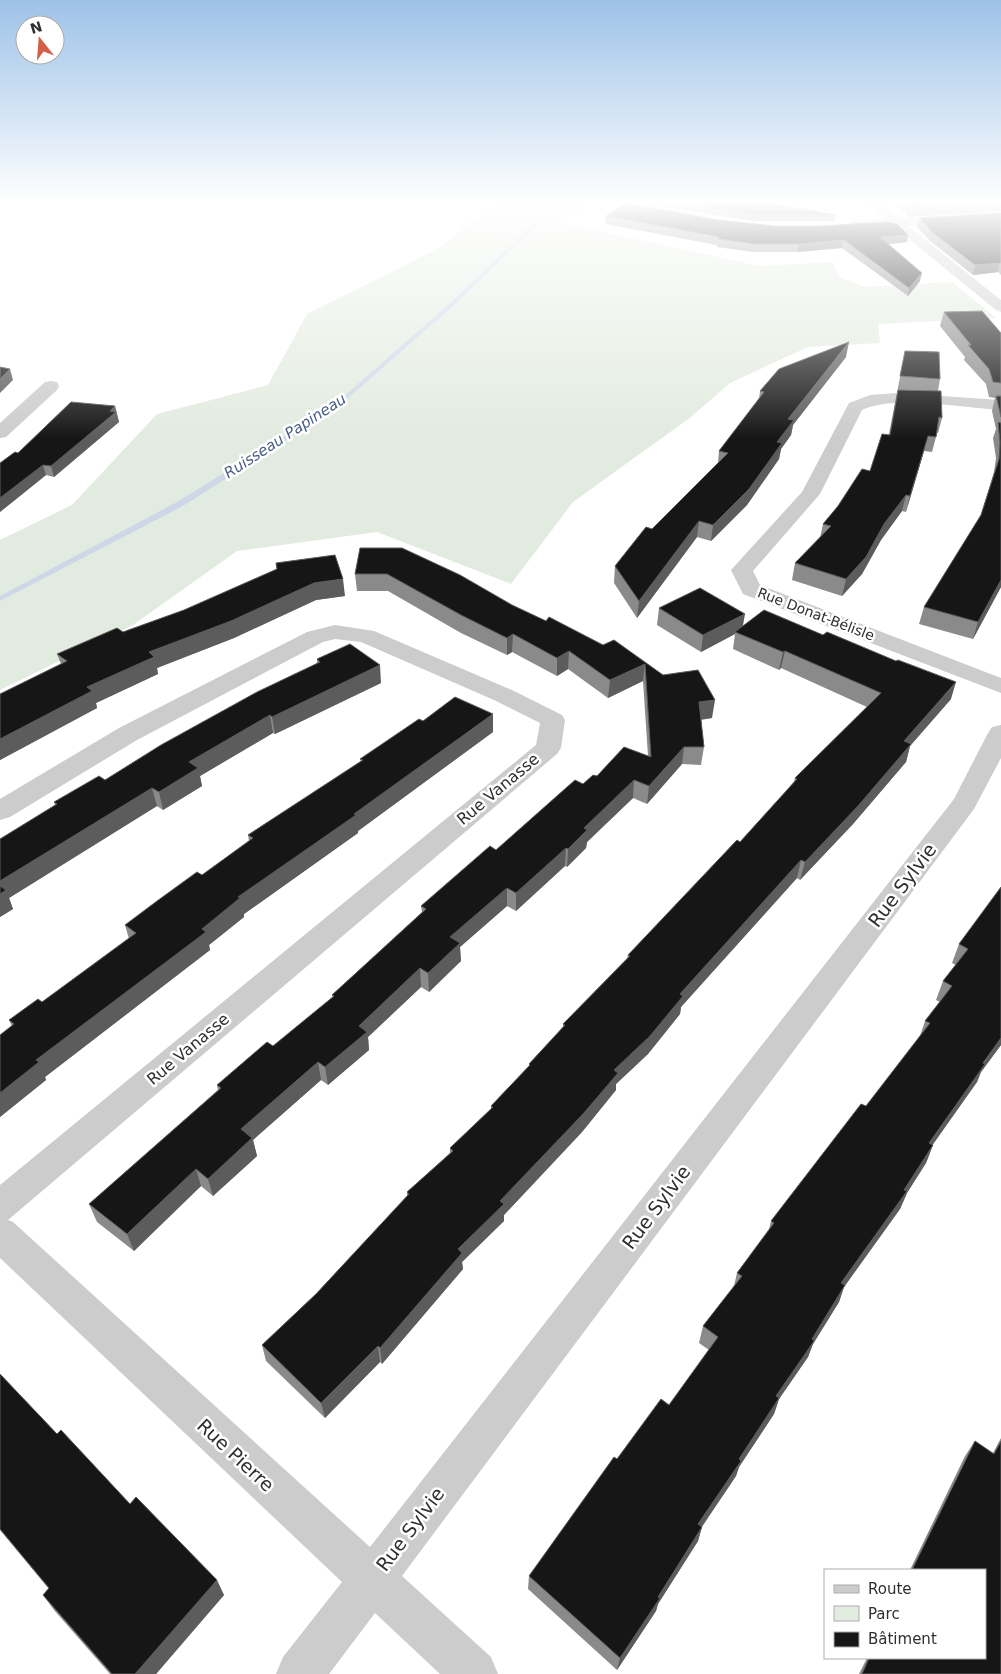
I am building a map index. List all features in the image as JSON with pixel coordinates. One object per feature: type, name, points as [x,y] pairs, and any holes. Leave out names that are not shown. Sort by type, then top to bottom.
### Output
[{"type":"street","points":[[970,282],[1001,307]]},
{"type":"street","points":[[0,433],[52,386]]},
{"type":"street","name":"Rue Donat-Bélisle","points":[[1001,405],[897,398],[870,400],[855,407],[810,494],[742,570],[750,589],[1001,686]]},
{"type":"street","points":[[0,413],[22,413]]},
{"type":"street","name":"Rue Vanasse","points":[[0,811],[128,734],[315,637],[335,632],[366,636],[503,695],[553,720],[548,748],[0,1207]]},
{"type":"street","name":"Rue Sylvie","points":[[300,1674],[965,803],[1001,733]]},
{"type":"street","name":"Rue Pierre","points":[[0,1234],[474,1674]]},
{"type":"green space","points":[[371,282],[852,282],[865,287],[952,282],[996,318],[878,324],[880,343],[808,347],[730,383],[691,417],[573,502],[511,584],[377,532],[237,551],[133,625],[0,690],[0,540],[72,505],[157,414],[268,385],[307,314]]},
{"type":"building","points":[[901,282],[914,282],[909,288]]},
{"type":"building","points":[[982,311],[1001,333],[1001,383],[993,382],[989,369],[968,345],[971,345],[944,312]]},
{"type":"building","points":[[849,342],[788,419],[794,420],[777,442],[782,443],[749,489],[713,525],[699,521],[639,601],[615,566],[646,527],[652,529],[728,453],[719,451],[764,392],[760,391],[779,369]]},
{"type":"building","points":[[905,351],[939,352],[940,379],[900,376]]},
{"type":"building","points":[[0,367],[10,369],[0,379]]},
{"type":"building","points":[[898,390],[941,391],[942,418],[939,417],[936,437],[928,436],[910,496],[906,495],[884,524],[866,557],[846,579],[795,563],[831,526],[823,524],[838,506],[862,469],[870,471],[882,434],[890,435]]},
{"type":"building","points":[[996,396],[1001,396],[1001,417]]},
{"type":"building","points":[[71,402],[115,406],[110,411],[116,412],[51,466],[43,465],[0,498],[0,463],[15,452],[18,453]]},
{"type":"building","points":[[998,422],[1001,423],[1001,580],[978,622],[924,607],[981,515],[999,459]]},
{"type":"building","points":[[360,548],[402,548],[460,575],[512,605],[546,621],[549,617],[603,645],[614,640],[663,675],[698,670],[715,700],[699,702],[704,747],[684,747],[649,786],[634,780],[584,828],[587,830],[568,849],[566,848],[516,893],[507,888],[450,937],[460,943],[428,973],[420,968],[359,1026],[367,1032],[325,1067],[318,1062],[241,1129],[252,1138],[208,1179],[196,1169],[127,1234],[89,1204],[221,1088],[217,1085],[267,1042],[273,1046],[334,996],[332,995],[426,909],[421,906],[490,846],[496,850],[575,780],[583,784],[593,775],[597,776],[624,747],[651,757],[645,664],[610,680],[569,651],[557,658],[513,634],[507,638],[387,574],[355,574]]},
{"type":"building","points":[[335,555],[343,579],[314,583],[231,621],[149,652],[154,657],[87,687],[92,691],[0,739],[0,694],[67,661],[57,654],[117,628],[123,632],[184,610],[277,569],[276,563]]},
{"type":"building","points":[[700,588],[745,614],[703,635],[659,608]]},
{"type":"building","points":[[764,610],[823,635],[827,632],[896,661],[898,660],[956,682],[904,741],[911,744],[858,806],[805,862],[801,860],[680,994],[683,996],[650,1036],[614,1070],[618,1073],[583,1114],[500,1201],[504,1204],[458,1249],[462,1253],[380,1348],[378,1346],[321,1403],[262,1345],[316,1294],[409,1194],[407,1192],[453,1151],[450,1148],[493,1107],[491,1106],[565,1025],[563,1024],[630,956],[628,955],[737,840],[740,842],[797,779],[795,778],[881,693],[785,651],[783,652],[735,632]]},
{"type":"building","points":[[350,644],[380,665],[272,717],[270,715],[189,762],[198,768],[159,792],[152,788],[0,881],[0,839],[57,804],[54,802],[99,776],[105,780],[161,745],[257,692],[320,662],[317,659]]},
{"type":"building","points":[[455,697],[493,714],[354,814],[356,815],[238,897],[240,898],[202,929],[206,932],[36,1060],[39,1062],[0,1093],[0,1035],[14,1024],[9,1020],[38,999],[42,1002],[136,933],[125,925],[197,872],[202,875],[253,838],[248,835],[363,760],[360,759],[419,719],[423,721]]},
{"type":"building","points":[[0,886],[6,890],[0,894]]},
{"type":"building","points":[[1001,887],[1001,1038],[983,1063],[985,1064],[929,1143],[933,1145],[904,1190],[907,1191],[841,1283],[845,1285],[812,1339],[814,1341],[776,1396],[779,1398],[739,1459],[741,1461],[698,1524],[702,1527],[658,1597],[660,1598],[620,1658],[529,1576],[614,1457],[617,1459],[661,1399],[669,1405],[718,1337],[703,1326],[742,1276],[737,1273],[774,1223],[771,1221],[861,1104],[866,1106],[930,1023],[925,1021],[952,986],[943,981],[968,949],[959,944]]},
{"type":"building","points":[[0,1374],[57,1434],[61,1430],[130,1504],[136,1497],[217,1580],[135,1674],[112,1674],[43,1595],[49,1588],[0,1529]]},
{"type":"building","points":[[975,1441],[994,1454],[1001,1441],[1001,1674],[862,1674],[869,1659],[986,1659],[986,1569],[912,1569]]},
{"type":"waterway","name":"Ruisseau Papineau","points":[[0,599],[180,504],[337,405],[475,282]]}]
